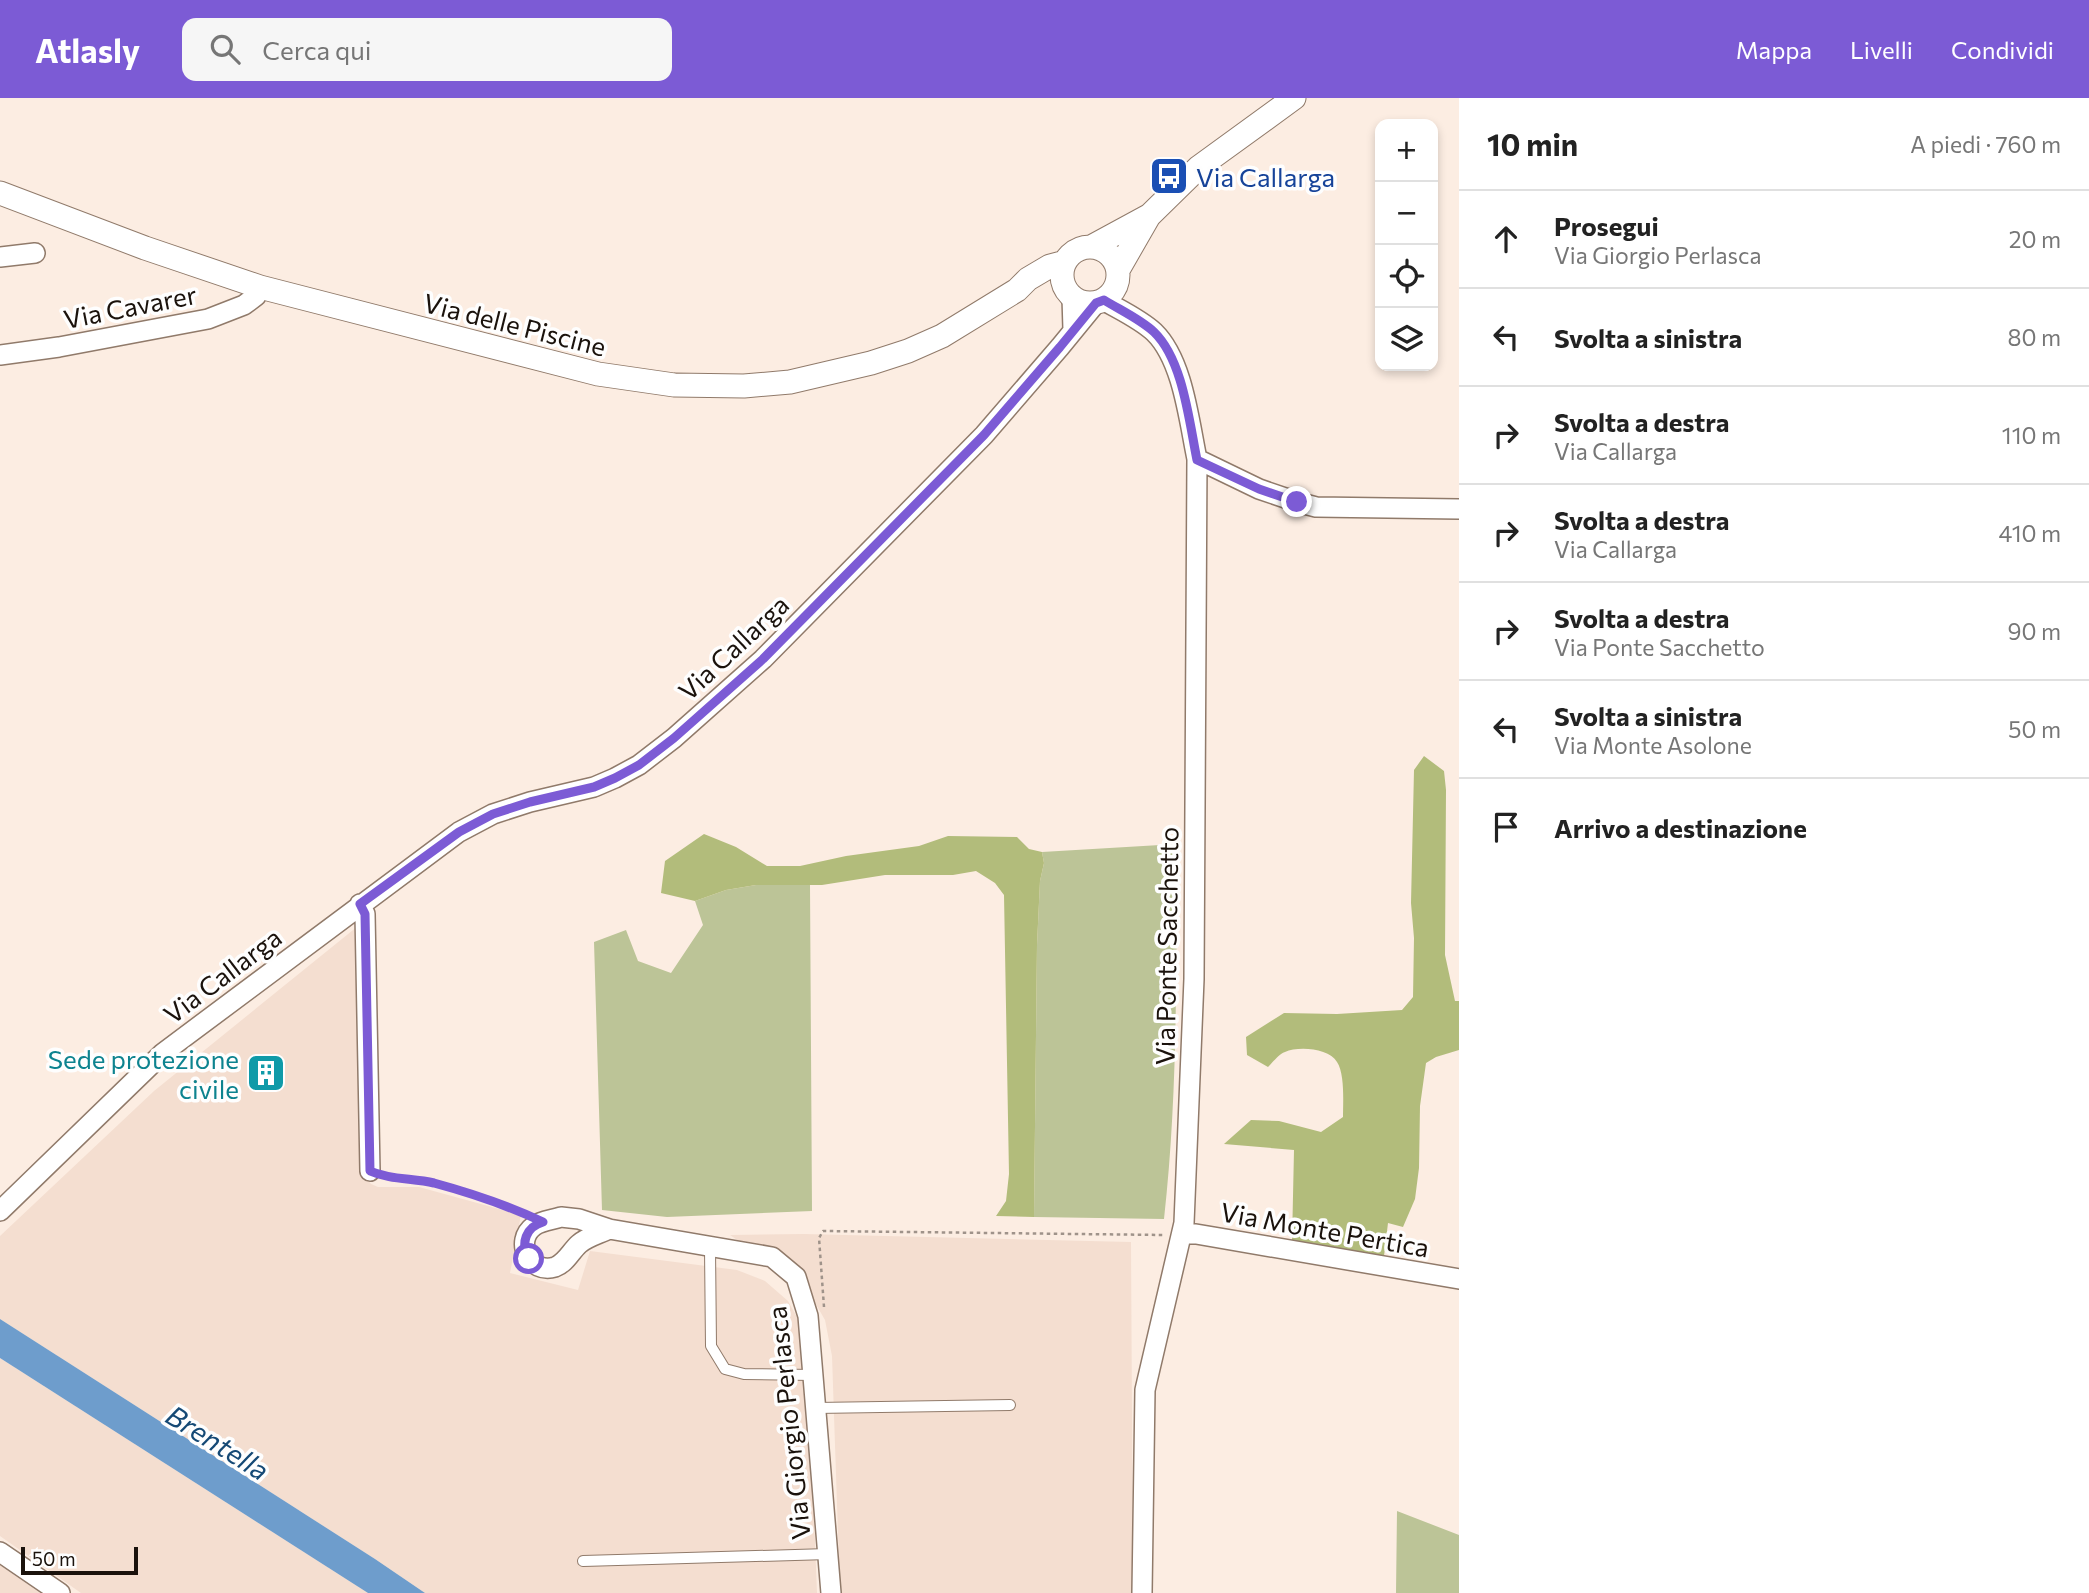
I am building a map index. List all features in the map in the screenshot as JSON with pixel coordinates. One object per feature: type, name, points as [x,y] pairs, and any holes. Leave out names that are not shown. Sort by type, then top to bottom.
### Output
[{"type":"street","points":[[1107,291],[1150,215],[1199,167],[1294,98]]},
{"type":"street","name":"Via delle Piscine","points":[[0,193],[156,253],[260,287],[598,374],[636,382],[708,387],[790,382],[871,363],[908,351],[942,336],[1017,290],[1028,279],[1050,266],[1065,262],[1071,254],[1091,247],[1150,215]]},
{"type":"street","points":[[1091,247],[1109,254],[1107,291]]},
{"type":"street","points":[[0,257],[35,253]]},
{"type":"street","points":[[1065,262],[1062,270],[1073,330]]},
{"type":"street","name":"Via delle Piscine","points":[[1017,290],[1046,286],[1068,292],[1079,301],[1107,291]]},
{"type":"street","name":"Via Cavarer","points":[[0,355],[71,345],[208,318],[244,305],[256,296],[260,287]]},
{"type":"street","name":"Via Ponte Sacchetto","points":[[1107,291],[1132,317],[1153,331],[1169,350],[1186,406],[1197,460],[1194,979],[1182,1234],[1145,1390],[1142,1593]]},
{"type":"street","name":"Via Callarga","points":[[0,1211],[163,1053],[459,832],[493,814],[594,787],[615,778],[639,765],[674,738],[763,659],[984,435],[1107,291]]},
{"type":"street","points":[[1197,460],[1259,489],[1317,506],[1459,509]]},
{"type":"street","points":[[360,904],[365,914],[370,1171]]},
{"type":"street","name":"Via Giorgio Perlasca","points":[[543,1222],[561,1217],[579,1219],[608,1229],[772,1257],[796,1277],[808,1316],[831,1593]]},
{"type":"street","points":[[543,1222],[531,1228],[524,1246],[534,1264],[548,1268],[562,1264],[585,1239],[608,1229]]},
{"type":"street","name":"Via Monte Pertica","points":[[1182,1234],[1196,1234],[1459,1279]]},
{"type":"street","points":[[0,1552],[60,1593]]},
{"type":"lane","points":[[710,1248],[711,1346],[726,1369],[744,1374],[813,1375]]},
{"type":"lane","points":[[816,1408],[1010,1405]]},
{"type":"lane","points":[[583,1561],[828,1554]]},
{"type":"path","points":[[370,1171],[383,1177],[433,1183],[515,1209],[543,1222]]},
{"type":"path","points":[[825,1315],[819,1238],[823,1231],[1155,1236],[1182,1234]]},
{"type":"shaded area","points":[[358,926],[363,1174],[371,1184],[378,1187],[419,1187],[521,1215],[510,1273],[578,1290],[590,1251],[737,1270],[765,1281],[788,1301],[803,1328],[808,1358],[817,1593],[425,1593],[0,1319],[0,1236],[154,1091]]},
{"type":"shaded area","points":[[804,1234],[1131,1242],[1133,1593],[840,1593],[832,1356],[825,1320],[806,1287],[730,1235]]},
{"type":"shaded area","points":[[0,1358],[368,1593],[81,1593],[0,1536]]},
{"type":"shaded area","points":[[0,1565],[40,1593],[0,1593]]},
{"type":"green space","points":[[1424,756],[1444,771],[1445,955],[1455,1001],[1459,1001],[1459,1050],[1426,1063],[1420,1106],[1419,1168],[1415,1199],[1403,1227],[1388,1223],[1384,1256],[1292,1242],[1294,1150],[1224,1144],[1251,1120],[1279,1121],[1321,1132],[1343,1117],[1340,1067],[1333,1057],[1320,1051],[1297,1049],[1278,1056],[1268,1067],[1247,1055],[1246,1037],[1284,1013],[1337,1014],[1402,1010],[1413,997],[1414,938],[1411,903],[1414,770]]},
{"type":"green space","points":[[704,834],[736,847],[767,866],[800,866],[846,856],[919,846],[948,836],[1017,837],[1029,849],[1042,852],[1044,863],[1040,881],[1037,945],[1034,1217],[996,1216],[1006,1201],[1009,1174],[1004,895],[995,883],[976,871],[953,875],[885,875],[822,885],[756,885],[726,890],[695,901],[661,893],[665,861]]},
{"type":"green space","points":[[1177,844],[1174,1079],[1164,1219],[1034,1217],[1037,945],[1040,881],[1044,863],[1042,852]]},
{"type":"green space","points":[[756,885],[810,885],[812,1211],[667,1217],[602,1210],[594,942],[626,930],[638,961],[671,973],[703,925],[695,901],[726,890]]},
{"type":"green space","points":[[1397,1511],[1459,1535],[1459,1593],[1396,1593]]},
{"type":"water","points":[[0,1319],[425,1593],[368,1593],[0,1358]]},
{"type":"place","name":"Via Callarga","points":[[1169,176]]},
{"type":"place","name":"Sede protezione civile","points":[[266,1073]]},
{"type":"route","points":[[529,1259],[524,1246],[527,1233],[543,1222],[515,1209],[433,1183],[383,1177],[370,1171],[365,914],[360,904],[459,832],[493,814],[594,787],[639,765],[674,738],[763,659],[984,435],[1096,303],[1104,300],[1132,317],[1153,331],[1169,350],[1186,406],[1197,460],[1259,489],[1297,502]]},
{"type":"water label","name":"Brentella","points":[[218,1442]]}]
